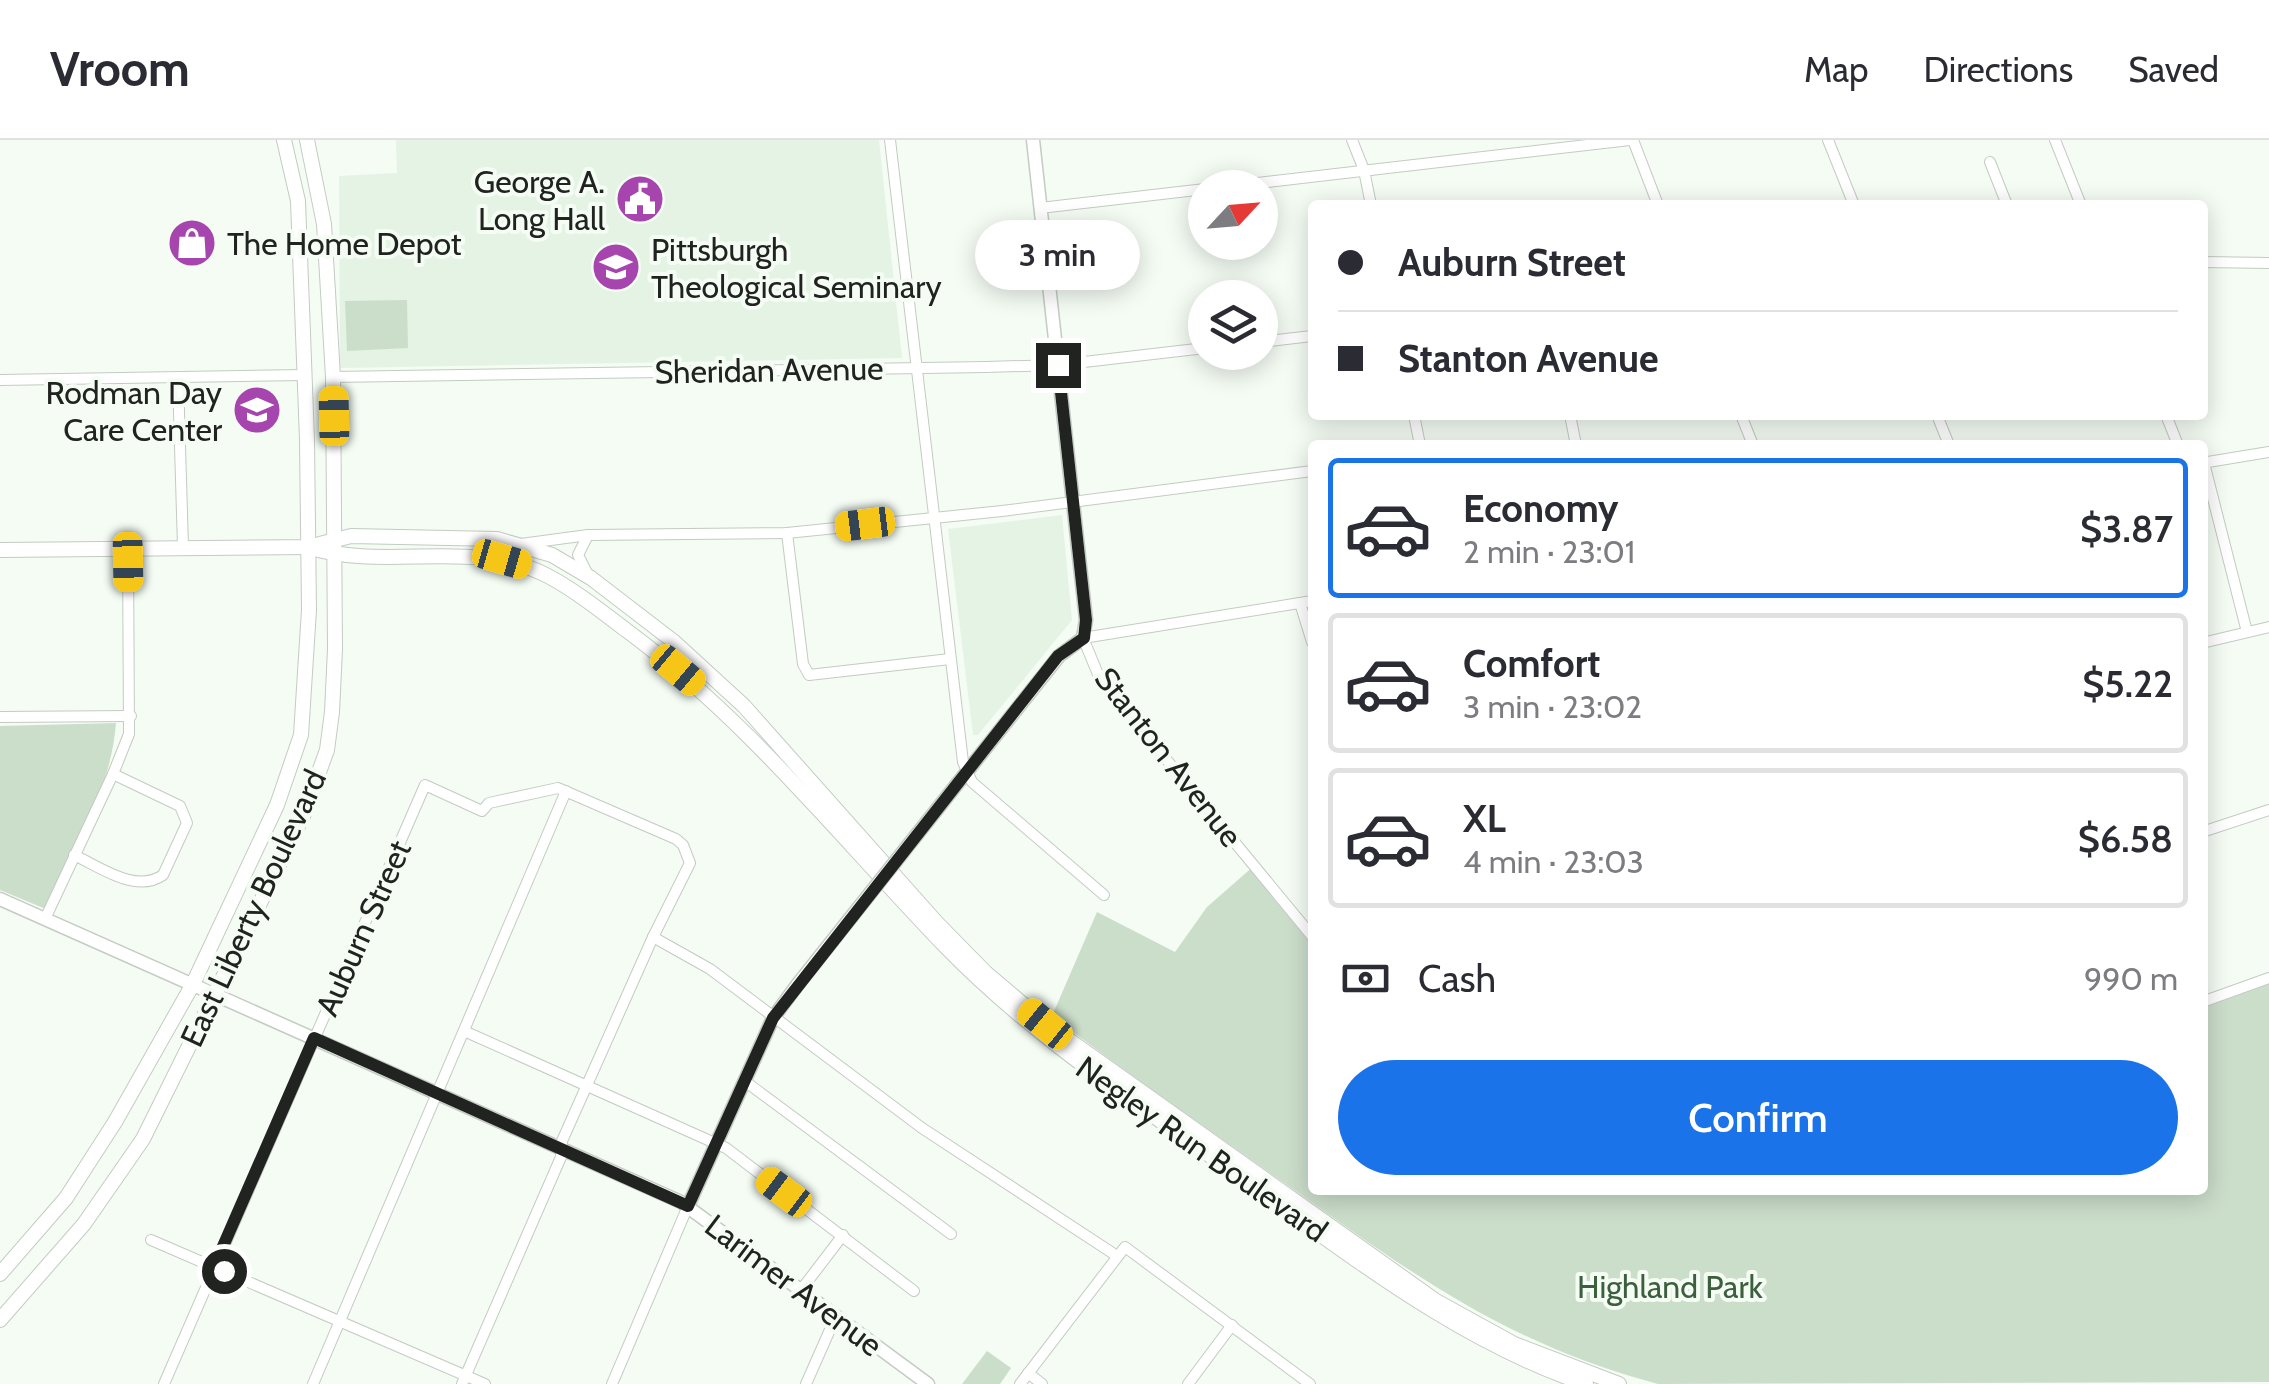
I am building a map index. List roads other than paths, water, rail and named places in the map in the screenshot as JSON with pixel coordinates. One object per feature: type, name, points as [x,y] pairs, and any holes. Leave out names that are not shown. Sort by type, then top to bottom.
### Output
[{"type":"main road","name":"East Liberty Boulevard","points":[[0,1274],[66,1198],[115,1122],[193,984],[277,805],[296,752],[306,683],[308,547],[298,200],[284,140]]},
{"type":"main road","name":"East Liberty Boulevard","points":[[0,1320],[84,1224],[142,1139],[303,816],[326,750],[334,686],[333,377],[324,224],[307,140]]},
{"type":"main road","name":"Negley Run Boulevard","points":[[308,547],[335,538],[469,537],[522,544],[590,578],[673,642],[744,706],[936,922],[1045,1024],[1436,1302],[1514,1344],[1620,1384]]},
{"type":"main road","name":"Negley Run Boulevard","points":[[308,547],[334,555],[474,555],[502,559],[528,566],[584,598],[696,685],[837,826],[962,964],[1039,1031],[1410,1296],[1489,1343],[1586,1384]]},
{"type":"main road","points":[[0,550],[308,547]]},
{"type":"street","points":[[890,140],[950,659],[967,772],[972,782],[1104,895]]},
{"type":"street","name":"Stanton Avenue","points":[[1032,140],[1086,620],[1084,638],[1100,679],[1308,931]]},
{"type":"street","points":[[1352,140],[1370,200]]},
{"type":"street","points":[[1278,180],[1631,140],[1656,200]]},
{"type":"street","points":[[1828,140],[1852,200]]},
{"type":"street","points":[[2055,140],[2079,200]]},
{"type":"street","points":[[1990,162],[2005,200]]},
{"type":"street","points":[[1040,208],[1188,190]]},
{"type":"street","points":[[2208,262],[2269,263]]},
{"type":"street","points":[[1278,340],[1308,336]]},
{"type":"street","name":"Sheridan Avenue","points":[[333,377],[1058,365],[1188,350]]},
{"type":"street","points":[[0,380],[304,376]]},
{"type":"street","points":[[178,378],[183,548]]},
{"type":"street","points":[[2208,462],[2269,452]]},
{"type":"street","points":[[522,544],[588,534],[787,533],[1308,472]]},
{"type":"street","points":[[2208,482],[2248,632]]},
{"type":"street","points":[[787,533],[806,673],[814,676],[950,659]]},
{"type":"street","points":[[588,534],[578,555],[590,578]]},
{"type":"street","points":[[45,919],[129,734],[128,548]]},
{"type":"street","points":[[612,1384],[773,1018],[1058,656],[1084,638],[1306,602]]},
{"type":"street","points":[[2208,642],[2269,627]]},
{"type":"street","points":[[0,717],[131,716]]},
{"type":"street","points":[[74,856],[138,883],[157,880],[162,875],[186,823],[185,814],[180,806],[113,774]]},
{"type":"street","name":"Auburn Street","points":[[164,1384],[425,785],[482,811],[489,803],[558,788],[566,791]]},
{"type":"street","points":[[313,1384],[566,791],[683,844],[690,863],[587,1086],[536,1217],[464,1380]]},
{"type":"street","points":[[2208,830],[2269,810]]},
{"type":"street","name":"Larimer Avenue","points":[[0,899],[688,1206],[928,1384]]},
{"type":"street","points":[[653,936],[710,969],[922,1128],[1117,1256]]},
{"type":"street","points":[[2208,1000],[2269,978]]},
{"type":"street","points":[[464,1031],[716,1144],[914,1291]]},
{"type":"street","points":[[746,1082],[951,1234]]},
{"type":"street","points":[[801,1290],[842,1235]]},
{"type":"street","points":[[151,1240],[340,1321],[464,1380],[485,1384]]},
{"type":"street","points":[[1020,1384],[1124,1247],[1310,1384]]},
{"type":"street","points":[[806,1384],[836,1316]]},
{"type":"street","points":[[1188,1384],[1232,1325]]},
{"type":"street","points":[[1028,1373],[1042,1384]]},
{"type":"place","name":"George A. Long Hall","points":[[640,199]]},
{"type":"place","name":"The Home Depot","points":[[192,243]]},
{"type":"place","name":"Pittsburgh Theological Seminary","points":[[616,267]]},
{"type":"place","name":"Rodman Day Care Center","points":[[257,410]]},
{"type":"park label","name":"Highland Park","points":[[1670,1286]]}]
